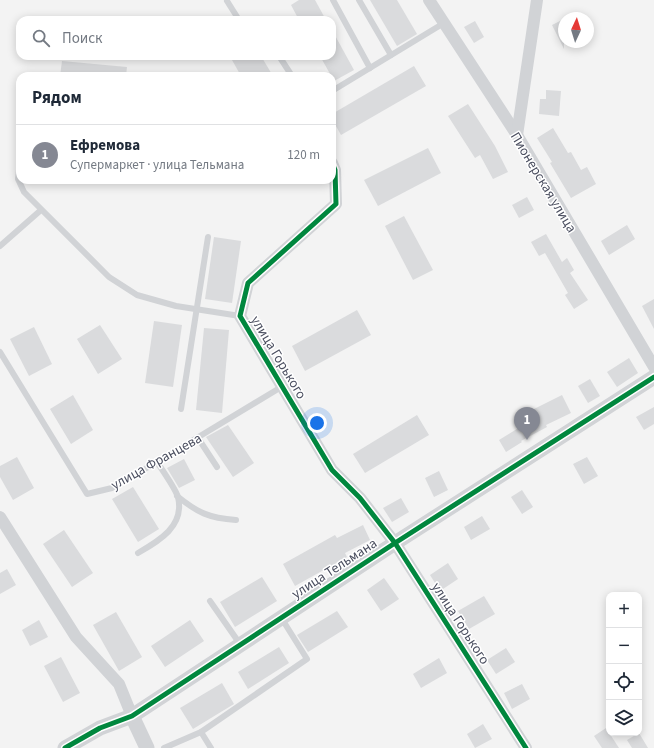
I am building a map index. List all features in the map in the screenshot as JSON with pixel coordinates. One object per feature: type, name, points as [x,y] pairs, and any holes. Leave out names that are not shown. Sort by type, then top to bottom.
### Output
[{"type":"street","name":"Пионерская улица","points":[[429,0],[517,135],[654,367]]},
{"type":"street","points":[[517,135],[537,0]]},
{"type":"street","name":"улица Горького","points":[[335,184],[336,204],[248,283],[240,316],[332,470],[360,498],[395,543],[526,748]]},
{"type":"street","name":"улица Тельмана","points":[[65,748],[100,728],[132,716],[395,543],[654,377]]},
{"type":"street","points":[[0,518],[76,637],[119,684],[147,748]]},
{"type":"lane","points":[[333,0],[370,68]]},
{"type":"lane","points":[[359,0],[391,56]]},
{"type":"lane","points":[[227,1],[236,16]]},
{"type":"lane","points":[[336,89],[444,23]]},
{"type":"lane","points":[[282,60],[289,72]]},
{"type":"lane","points":[[20,184],[24,192],[41,210],[109,276],[137,295],[176,306],[240,316]]},
{"type":"lane","points":[[0,246],[41,210]]},
{"type":"lane","points":[[181,409],[208,237]]},
{"type":"lane","name":"улица Францева","points":[[0,352],[87,494],[112,488],[158,462],[283,386]]},
{"type":"lane","points":[[198,438],[217,467]]},
{"type":"lane","points":[[158,462],[178,496],[193,508],[208,516],[236,520]]},
{"type":"lane","points":[[138,553],[161,540],[168,532],[176,520],[179,508],[178,496]]},
{"type":"lane","points":[[210,601],[240,645]]},
{"type":"lane","points":[[164,748],[201,732],[307,659],[281,618]]},
{"type":"lane","points":[[201,732],[211,748]]},
{"type":"building","points":[[299,0],[315,0],[324,16],[297,16],[291,5]]},
{"type":"building","points":[[370,0],[397,0],[417,34],[397,46]]},
{"type":"building","points":[[475,21],[484,37],[474,43],[464,27]]},
{"type":"building","points":[[558,22],[558,37],[552,25]]},
{"type":"building","points":[[336,37],[354,70],[336,80],[336,72],[329,72],[322,60],[336,60]]},
{"type":"building","points":[[232,60],[263,60],[271,72],[239,72]]},
{"type":"building","points":[[62,61],[127,67],[126,72],[61,72]]},
{"type":"building","points":[[414,66],[426,86],[341,135],[336,126],[336,112]]},
{"type":"building","points":[[546,90],[561,91],[559,116],[539,114],[540,99],[546,99]]},
{"type":"building","points":[[468,104],[495,146],[508,172],[493,179],[480,155],[475,158],[448,116]]},
{"type":"building","points":[[553,128],[568,153],[571,152],[581,170],[587,167],[596,184],[571,198],[550,163],[552,162],[537,138]]},
{"type":"building","points":[[428,148],[441,173],[378,206],[364,180]]},
{"type":"building","points":[[527,197],[534,210],[519,218],[512,205]]},
{"type":"building","points":[[404,216],[433,270],[413,280],[385,226]]},
{"type":"building","points":[[627,225],[635,239],[609,255],[601,241]]},
{"type":"building","points":[[546,234],[562,262],[567,258],[574,270],[570,273],[588,300],[574,309],[565,295],[568,293],[545,253],[539,256],[531,242]]},
{"type":"building","points":[[214,237],[241,241],[232,303],[205,299]]},
{"type":"building","points":[[654,299],[654,329],[642,306]]},
{"type":"building","points":[[357,310],[371,335],[305,371],[292,346]]},
{"type":"building","points":[[154,321],[182,325],[173,387],[145,383]]},
{"type":"building","points":[[100,325],[122,359],[98,374],[77,339]]},
{"type":"building","points":[[34,327],[52,364],[29,376],[10,339]]},
{"type":"building","points":[[204,328],[229,330],[222,413],[196,410]]},
{"type":"building","points":[[629,358],[638,373],[617,387],[607,372]]},
{"type":"building","points":[[590,379],[600,396],[588,403],[578,386]]},
{"type":"building","points":[[73,395],[93,430],[71,444],[50,409]]},
{"type":"building","points":[[562,395],[571,413],[546,425],[547,427],[521,441],[522,442],[506,452],[499,440],[528,422],[524,414]]},
{"type":"building","points":[[654,407],[654,424],[644,430],[636,417]]},
{"type":"building","points":[[417,415],[429,435],[365,473],[353,454]]},
{"type":"building","points":[[228,425],[254,463],[233,477],[206,437]]},
{"type":"building","points":[[17,457],[34,488],[13,500],[0,477],[0,466]]},
{"type":"building","points":[[587,457],[598,476],[584,484],[573,464]]},
{"type":"building","points":[[184,459],[195,480],[179,488],[167,468]]},
{"type":"building","points":[[439,471],[448,490],[434,497],[425,478]]},
{"type":"building","points":[[133,487],[159,529],[138,542],[112,499]]},
{"type":"building","points":[[522,490],[533,507],[522,514],[511,497]]},
{"type":"building","points":[[401,498],[409,512],[392,522],[383,508]]},
{"type":"building","points":[[482,516],[490,529],[471,540],[464,527]]},
{"type":"building","points":[[363,525],[370,540],[345,553],[347,557],[295,586],[283,564],[335,535],[337,538]]},
{"type":"building","points":[[64,530],[93,573],[72,587],[43,544]]},
{"type":"building","points":[[448,563],[458,579],[440,591],[430,575]]},
{"type":"building","points":[[7,569],[16,585],[0,594],[0,573]]},
{"type":"building","points":[[262,577],[277,601],[235,627],[220,602]]},
{"type":"building","points":[[384,578],[399,599],[381,611],[367,590]]},
{"type":"building","points":[[484,596],[495,614],[469,629],[458,611]]},
{"type":"building","points":[[337,611],[348,627],[308,652],[297,635]]},
{"type":"building","points":[[116,612],[142,657],[119,671],[93,625]]},
{"type":"building","points":[[39,620],[48,637],[30,646],[22,630]]},
{"type":"building","points":[[190,620],[204,641],[165,667],[151,646]]},
{"type":"building","points":[[279,647],[289,663],[248,689],[238,672]]},
{"type":"building","points":[[506,648],[515,662],[496,674],[487,660]]},
{"type":"building","points":[[61,657],[80,693],[63,702],[44,666]]},
{"type":"building","points":[[439,658],[447,673],[421,688],[413,674]]},
{"type":"building","points":[[222,683],[234,704],[193,729],[180,708]]},
{"type":"building","points":[[522,684],[530,699],[512,709],[504,693]]},
{"type":"building","points":[[483,724],[492,739],[475,748],[467,734]]},
{"type":"building","points":[[606,728],[606,736],[611,736],[619,748],[602,748],[594,736]]},
{"type":"building","points":[[634,736],[641,736],[648,748],[632,748],[627,740]]},
{"type":"cycle path","points":[[335,184],[336,204],[248,283],[240,316],[332,470],[360,498],[395,543],[526,748]]},
{"type":"cycle path","points":[[65,748],[100,728],[132,716],[395,543],[654,377]]},
{"type":"place","name":"Ефремова","points":[[527,440]]}]
